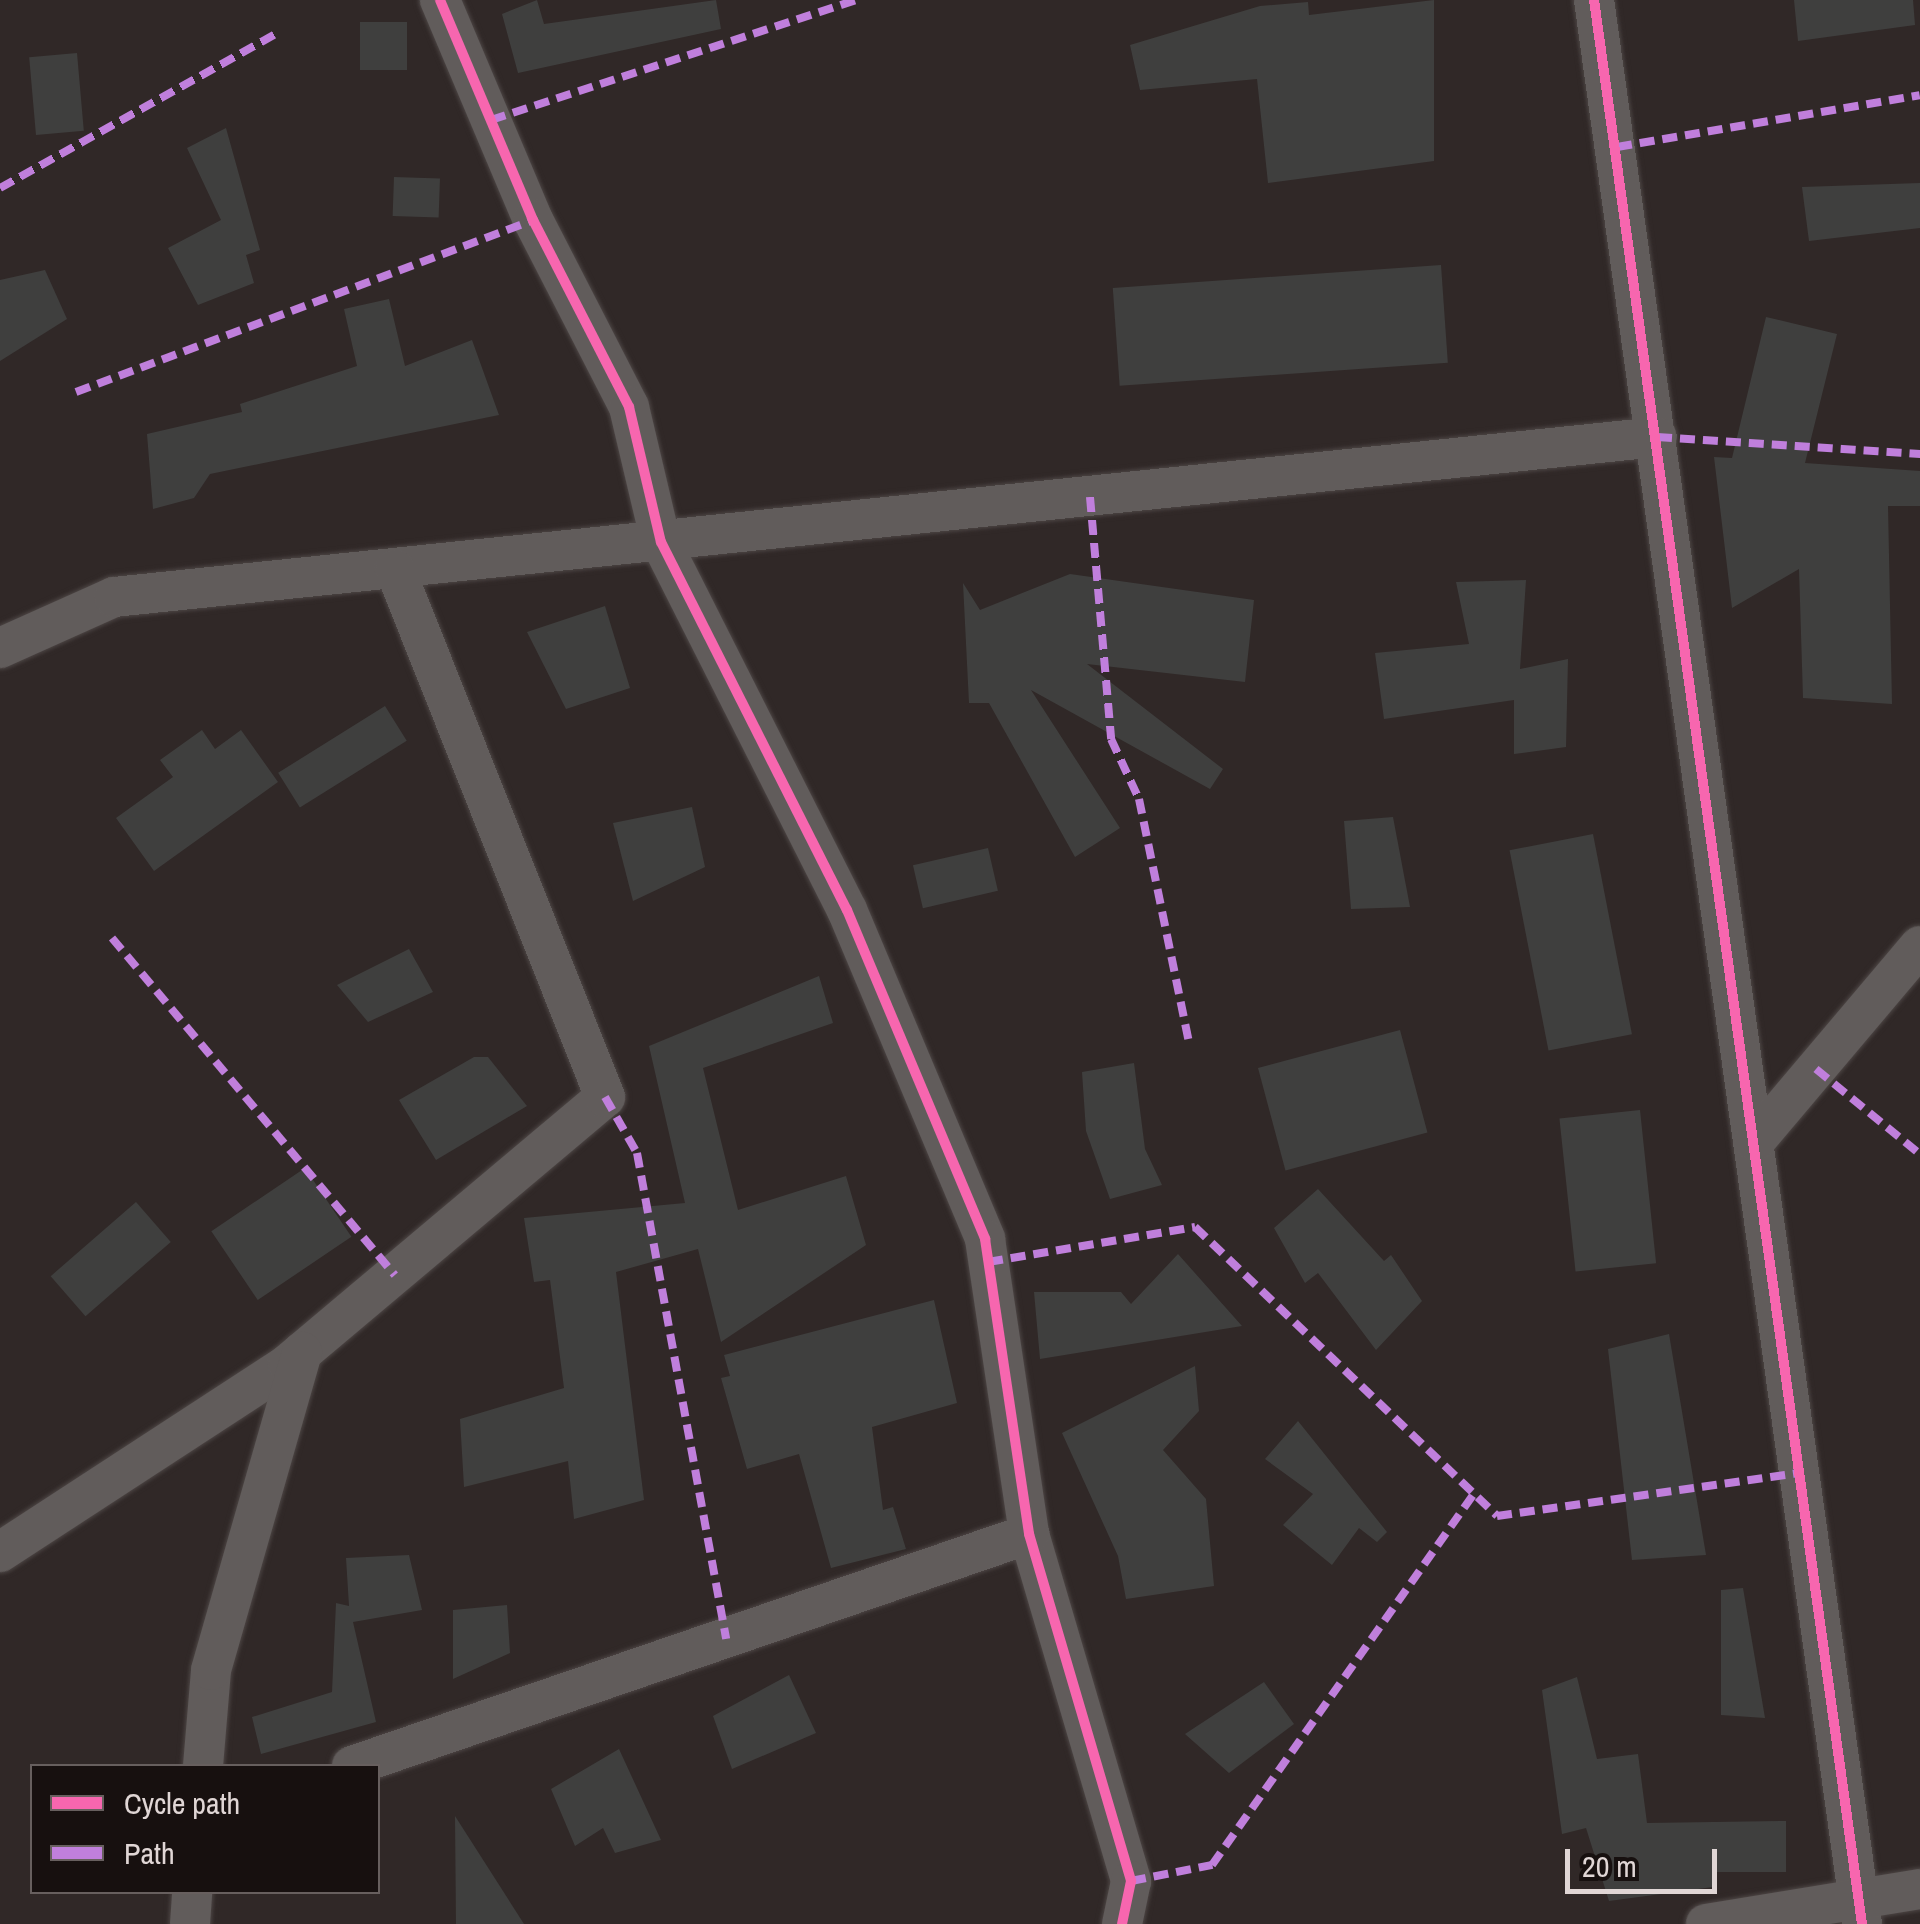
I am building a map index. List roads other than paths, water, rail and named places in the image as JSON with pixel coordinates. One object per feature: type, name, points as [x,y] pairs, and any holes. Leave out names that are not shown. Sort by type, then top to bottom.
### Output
[{"type":"street","points":[[440,0],[533,220],[629,407],[661,542],[847,910],[985,1239],[1029,1534],[1130,1881],[1122,1924]]},
{"type":"street","points":[[1594,0],[1860,1909]]},
{"type":"street","points":[[0,648],[114,597],[1657,437]]},
{"type":"street","points":[[0,1552],[302,1352],[606,1097],[395,570]]},
{"type":"street","points":[[1754,1141],[1920,946]]},
{"type":"street","points":[[203,1764],[211,1670],[302,1352]]},
{"type":"street","points":[[358,1764],[1029,1534]]},
{"type":"street","points":[[1706,1924],[1860,1909],[1920,1889]]},
{"type":"street","points":[[190,1924],[192,1894]]}]
